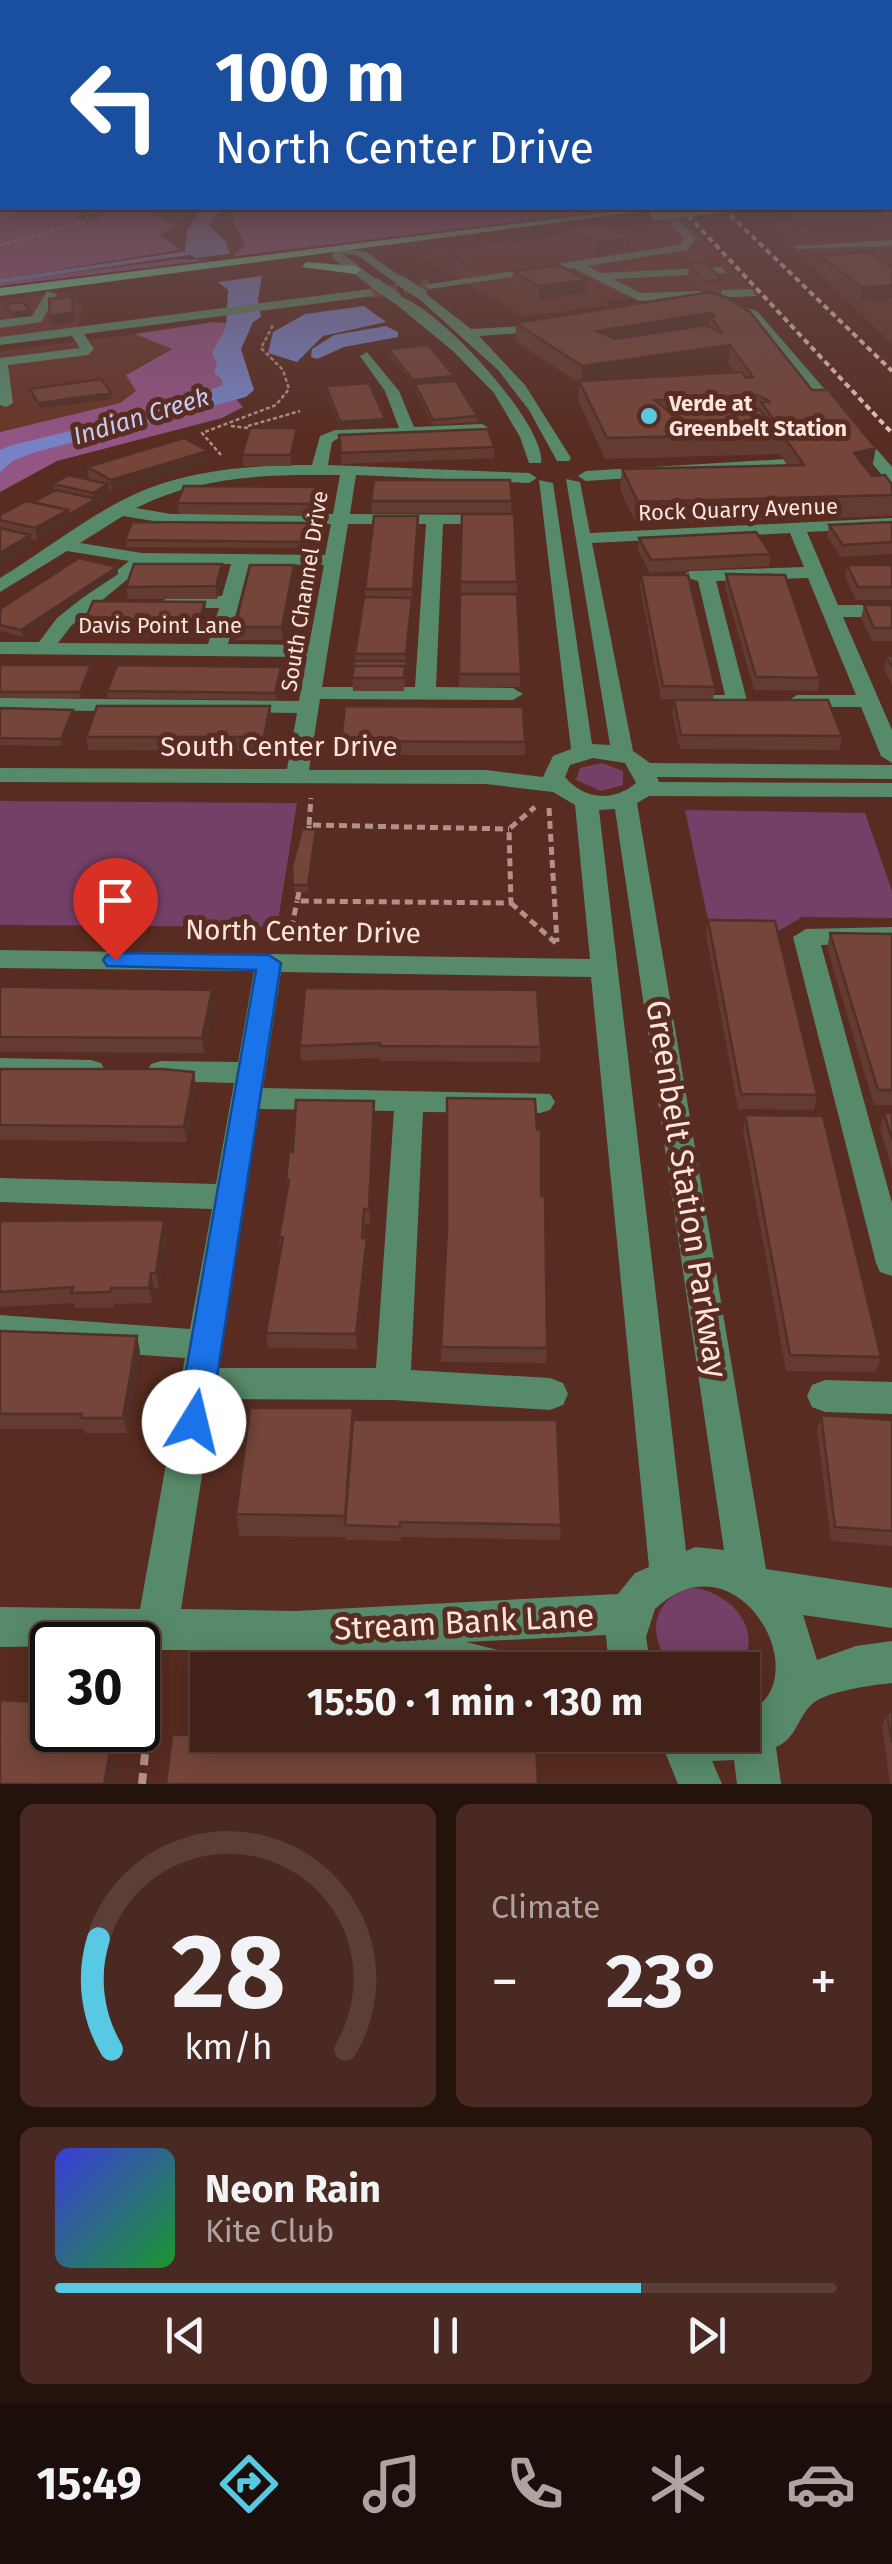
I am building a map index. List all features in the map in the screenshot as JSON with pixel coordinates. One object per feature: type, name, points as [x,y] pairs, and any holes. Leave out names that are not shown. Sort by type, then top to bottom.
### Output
[{"type":"main road","points":[[0,292],[133,276]]},
{"type":"main road","points":[[0,301],[186,276]]},
{"type":"street","points":[[361,276],[373,289],[396,298],[475,362],[519,424],[534,471],[582,752]]},
{"type":"street","points":[[394,276],[425,290],[518,381],[547,422],[564,458],[580,475],[586,538],[624,754],[639,786]]},
{"type":"street","points":[[425,290],[509,276]]},
{"type":"street","points":[[598,276],[639,297],[752,293]]},
{"type":"street","points":[[1,339],[215,314],[373,289]]},
{"type":"street","points":[[0,324],[36,319],[51,294]]},
{"type":"street","points":[[630,314],[706,305],[753,314],[892,477]]},
{"type":"street","points":[[469,333],[494,335],[575,323]]},
{"type":"street","points":[[6,403],[2,362],[83,352],[87,349],[76,332]]},
{"type":"street","points":[[367,356],[392,391],[408,432]]},
{"type":"street","points":[[318,473],[325,439],[330,436],[482,429]]},
{"type":"street","points":[[534,471],[564,458]]},
{"type":"street","points":[[0,586],[171,486],[232,474],[534,471],[580,475],[786,464]]},
{"type":"street","name":"South Channel Drive","points":[[304,785],[319,650],[352,473]]},
{"type":"street","points":[[124,511],[171,519],[508,519]]},
{"type":"street","points":[[425,694],[435,519]]},
{"type":"street","name":"Rock Quarry Avenue","points":[[586,538],[892,523]]},
{"type":"street","points":[[797,529],[878,706],[892,756]]},
{"type":"street","points":[[67,546],[142,558],[334,560]]},
{"type":"street","points":[[45,649],[56,626],[127,576],[142,558]]},
{"type":"street","points":[[216,650],[242,559]]},
{"type":"street","points":[[671,577],[815,572]]},
{"type":"street","points":[[706,576],[756,701]]},
{"type":"street","points":[[91,602],[230,602]]},
{"type":"street","points":[[832,612],[892,611]]},
{"type":"street","name":"Davis Point Lane","points":[[0,648],[319,650]]},
{"type":"street","points":[[0,704],[513,694]]},
{"type":"street","points":[[678,700],[878,706]]},
{"type":"street","points":[[572,793],[555,768],[582,752],[624,754]]},
{"type":"street","points":[[639,786],[892,772]]},
{"type":"street","name":"South Center Drive","points":[[0,775],[304,785],[486,776],[572,793],[639,786]]},
{"type":"street","points":[[639,786],[892,790]]},
{"type":"street","name":"Greenbelt Station Parkway","points":[[639,786],[758,1584],[788,1619],[797,1658],[798,1688]]},
{"type":"street","name":"Greenbelt Station Parkway","points":[[572,793],[604,968],[669,1572]]},
{"type":"street","points":[[892,935],[806,936],[892,1263]]},
{"type":"street","points":[[158,1622],[276,948]]},
{"type":"street","name":"North Center Drive","points":[[0,959],[276,948],[558,956],[604,968]]},
{"type":"street","points":[[0,1068],[124,1070],[409,1101],[540,1102]]},
{"type":"street","points":[[393,1384],[409,1101]]},
{"type":"street","points":[[0,1190],[230,1197]]},
{"type":"street","points":[[0,1330],[206,1345]]},
{"type":"street","points":[[200,1383],[393,1384],[550,1394]]},
{"type":"street","points":[[824,1396],[892,1398]]},
{"type":"street","points":[[625,1652],[632,1613],[642,1592],[669,1572],[698,1566],[758,1584],[892,1608]]},
{"type":"street","name":"Stream Bank Lane","points":[[160,1630],[296,1631],[632,1613]]},
{"type":"street","name":"Stream Bank Lane","points":[[0,1626],[30,1627]]},
{"type":"street","name":"Stream Bank Lane","points":[[296,1631],[407,1652]]},
{"type":"street","points":[[760,1733],[787,1712],[798,1688],[856,1668],[892,1662]]},
{"type":"street","points":[[687,1752],[700,1784]]},
{"type":"street","points":[[755,1752],[760,1784]]},
{"type":"path","points":[[232,474],[202,433],[276,406],[289,390],[283,370],[260,348],[274,322],[285,318],[274,306]]},
{"type":"path","points":[[240,428],[300,411]]},
{"type":"path","points":[[228,426],[268,430]]},
{"type":"path","points":[[304,785],[309,836]]},
{"type":"path","points":[[309,825],[509,829],[548,796],[558,956]]},
{"type":"path","points":[[509,829],[511,903],[558,956]]},
{"type":"path","points":[[276,948],[299,892]]},
{"type":"path","points":[[297,901],[511,903]]},
{"type":"path","points":[[276,948],[300,941]]},
{"type":"path","points":[[537,944],[558,956]]},
{"type":"path","points":[[142,1784],[145,1752]]},
{"type":"shaded area","points":[[44,276],[78,276],[0,286],[0,282]]},
{"type":"shaded area","points":[[454,276],[741,276],[760,296],[630,298],[606,301],[608,306],[522,316]]},
{"type":"shaded area","points":[[823,276],[892,276],[892,344]]},
{"type":"shaded area","points":[[68,292],[83,308],[76,332],[0,341],[0,301]]},
{"type":"shaded area","points":[[214,322],[238,324],[227,389],[243,407],[222,418],[57,461],[0,492],[0,432],[120,403],[136,391],[126,375],[172,349],[135,334]]},
{"type":"shaded area","points":[[135,334],[172,349],[132,370],[136,391],[120,403],[0,432],[0,351]]},
{"type":"shaded area","points":[[602,763],[623,771],[623,785],[601,791],[576,780],[580,768]]},
{"type":"shaded area","points":[[0,801],[297,803],[277,927],[0,925]]},
{"type":"shaded area","points":[[685,810],[865,813],[892,891],[892,918],[802,917],[770,936],[711,934]]},
{"type":"shaded area","points":[[695,1588],[734,1607],[747,1630],[746,1652],[663,1652],[656,1634],[657,1621],[661,1610],[680,1592]]},
{"type":"water","name":"Indian Creek","points":[[262,276],[258,300],[261,317],[253,322],[241,349],[254,390],[246,397],[36,452],[14,460],[0,472],[0,450],[9,446],[175,405],[222,385],[214,372],[217,364],[212,353],[226,327],[228,290],[218,282]]},
{"type":"water","points":[[364,306],[386,322],[323,336],[297,362],[268,353],[273,332],[305,314]]},
{"type":"water","points":[[386,326],[398,332],[398,337],[344,347],[317,359],[311,357],[312,349],[334,335]]},
{"type":"building","points":[[522,276],[579,276],[586,280],[539,286]]},
{"type":"building","points":[[701,276],[718,276],[722,280],[705,281]]},
{"type":"building","points":[[847,276],[892,276],[892,285],[862,287]]},
{"type":"building","points":[[710,292],[728,298],[750,312],[812,390],[828,390],[876,448],[854,453],[872,476],[885,475],[892,485],[892,495],[638,502],[622,469],[804,465],[782,434],[607,438],[579,381],[742,372],[745,378],[753,377],[730,345],[582,366],[516,323]],"holes":[[[710,313],[716,316],[710,316],[722,333],[706,325],[615,339],[597,331]],[[757,395],[771,402],[761,402],[773,419],[767,419],[759,409],[668,411],[655,400]]]},
{"type":"building","points":[[72,297],[73,312],[50,316],[49,299]]},
{"type":"building","points":[[23,302],[30,311],[12,313],[5,304]]},
{"type":"building","points":[[428,345],[454,376],[413,380],[388,349]]},
{"type":"building","points":[[101,379],[111,393],[38,403],[30,389]]},
{"type":"building","points":[[456,381],[477,416],[433,420],[415,384]]},
{"type":"building","points":[[369,383],[385,419],[340,422],[326,386]]},
{"type":"building","points":[[250,428],[297,428],[291,455],[242,455]]},
{"type":"building","points":[[488,429],[494,447],[341,453],[339,435]]},
{"type":"building","points":[[184,438],[208,451],[111,480],[87,467]]},
{"type":"building","points":[[68,475],[108,484],[93,493],[53,484]]},
{"type":"building","points":[[374,480],[510,480],[512,501],[371,501]]},
{"type":"building","points":[[184,486],[316,487],[312,504],[177,503]]},
{"type":"building","points":[[56,490],[96,499],[68,515],[68,510],[33,502]]},
{"type":"building","points":[[26,501],[68,510],[35,528],[0,520],[0,515]]},
{"type":"building","points":[[462,514],[514,514],[517,582],[460,582]]},
{"type":"building","points":[[374,516],[418,516],[413,589],[365,589]]},
{"type":"building","points":[[132,522],[309,523],[306,542],[125,540]]},
{"type":"building","points":[[892,522],[892,542],[843,545],[829,525]]},
{"type":"building","points":[[0,528],[30,535],[0,553]]},
{"type":"building","points":[[756,532],[771,554],[651,560],[639,538]]},
{"type":"building","points":[[79,558],[117,567],[21,630],[0,625],[0,609]]},
{"type":"building","points":[[134,564],[222,564],[216,586],[126,587]]},
{"type":"building","points":[[250,565],[294,565],[282,627],[235,627]]},
{"type":"building","points":[[847,565],[892,565],[892,587],[858,587]]},
{"type":"building","points":[[726,574],[785,575],[820,678],[756,677]]},
{"type":"building","points":[[641,575],[688,575],[715,687],[663,686]]},
{"type":"building","points":[[460,594],[517,594],[521,674],[459,674]]},
{"type":"building","points":[[364,597],[412,598],[406,654],[355,654]]},
{"type":"building","points":[[93,601],[205,602],[198,624],[84,623]]},
{"type":"building","points":[[864,605],[892,605],[892,628],[874,628]]},
{"type":"building","points":[[354,661],[407,661],[406,672],[405,666],[354,666],[352,672]]},
{"type":"building","points":[[0,665],[91,665],[80,692],[0,692]]},
{"type":"building","points":[[117,665],[281,667],[275,693],[107,691]]},
{"type":"building","points":[[354,666],[405,666],[404,678],[352,678]]},
{"type":"building","points":[[674,700],[828,700],[842,736],[681,735]]},
{"type":"building","points":[[97,706],[270,706],[264,737],[86,737]]},
{"type":"building","points":[[345,706],[523,707],[525,742],[341,741]]},
{"type":"building","points":[[0,708],[73,710],[61,739],[0,738]]},
{"type":"building","points":[[302,829],[316,830],[308,885],[293,885],[292,867]]},
{"type":"building","points":[[708,920],[775,921],[817,1095],[741,1094]]},
{"type":"building","points":[[830,933],[892,934],[892,1090],[878,1090]]},
{"type":"building","points":[[0,987],[212,990],[202,1038],[0,1037]]},
{"type":"building","points":[[305,988],[537,990],[541,1047],[380,1043],[300,1046]]},
{"type":"building","points":[[0,1069],[194,1072],[184,1127],[0,1125]]},
{"type":"building","points":[[447,1098],[535,1099],[537,1130],[541,1130],[541,1196],[545,1196],[547,1348],[441,1347],[447,1229]]},
{"type":"building","points":[[296,1100],[374,1101],[369,1209],[364,1209],[362,1238],[367,1238],[356,1334],[266,1333],[283,1237],[279,1237],[289,1180],[289,1151],[293,1152]]},
{"type":"building","points":[[884,1113],[892,1113],[892,1140]]},
{"type":"building","points":[[745,1115],[823,1116],[881,1357],[790,1355]]},
{"type":"building","points":[[164,1220],[156,1273],[151,1273],[149,1288],[71,1293],[73,1287],[0,1292],[0,1221]]},
{"type":"building","points":[[0,1331],[137,1336],[123,1418],[0,1414]]},
{"type":"building","points":[[250,1408],[353,1408],[345,1516],[236,1514]]},
{"type":"building","points":[[821,1415],[892,1420],[892,1531],[835,1527]]},
{"type":"building","points":[[353,1420],[557,1420],[561,1525],[345,1525]]},
{"type":"building","points":[[0,1700],[30,1702],[30,1752],[110,1752],[104,1784],[0,1784]]},
{"type":"building","points":[[887,1713],[892,1713],[892,1743]]},
{"type":"building","points":[[172,1735],[190,1735],[190,1752],[536,1752],[538,1784],[166,1784]]},
{"type":"waterway","points":[[0,281],[32,276]]},
{"type":"tunnel","points":[[370,293],[430,285]]},
{"type":"railway","points":[[745,276],[892,433]]},
{"type":"railway","points":[[794,276],[892,371]]},
{"type":"place","name":"Verde at Greenbelt Station","points":[[649,416]]},
{"type":"route","points":[[115,960],[269,963],[194,1422]]}]
